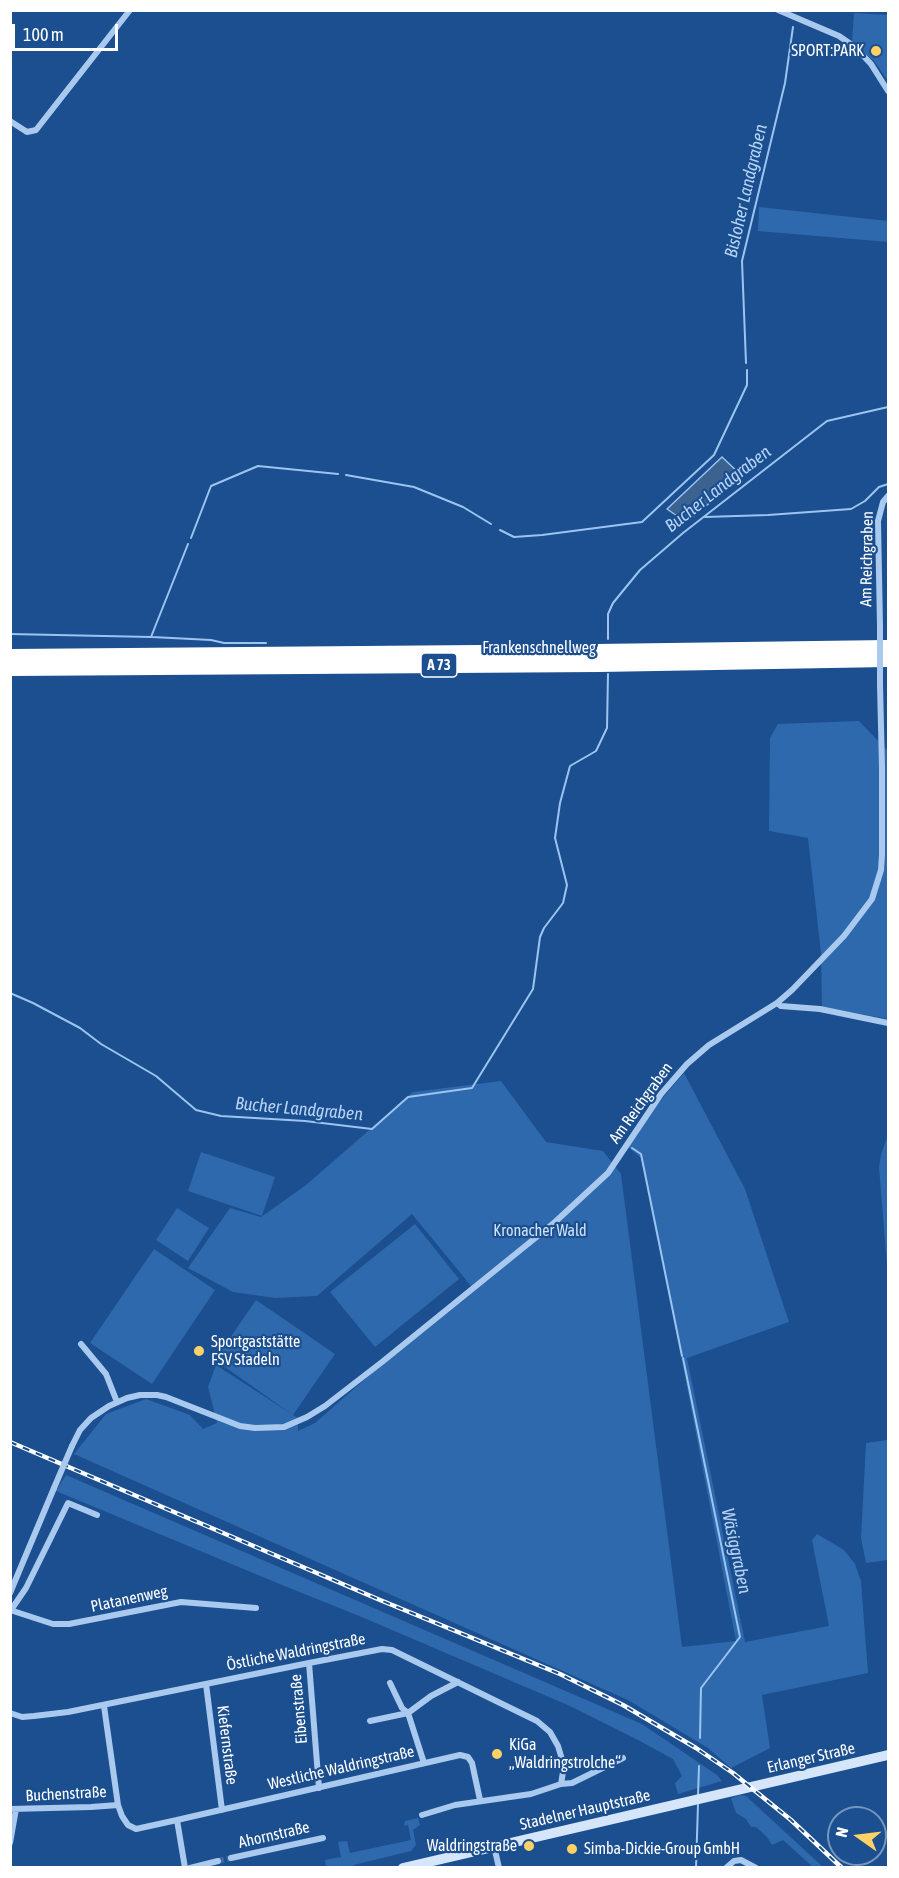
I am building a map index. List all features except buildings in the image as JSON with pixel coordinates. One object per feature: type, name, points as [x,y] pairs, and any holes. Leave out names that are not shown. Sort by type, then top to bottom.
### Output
[{"type":"highway","name":"Frankenschnellweg","points":[[10,656],[888,647]]},
{"type":"highway","name":"Frankenschnellweg","points":[[10,669],[599,665],[888,660]]},
{"type":"main road","name":"Erlanger Straße","points":[[740,1790],[888,1755]]},
{"type":"main road","name":"Stadelner Hauptstraße","points":[[403,1868],[740,1790]]},
{"type":"street","points":[[10,121],[27,132],[36,130],[130,10]]},
{"type":"street","points":[[778,10],[839,36],[855,47],[871,64],[888,92]]},
{"type":"street","name":"Am Reichgraben","points":[[117,1402],[140,1395],[157,1395],[190,1405],[240,1426],[255,1428],[284,1427],[325,1406],[555,1222],[608,1173],[661,1094],[687,1065],[709,1045],[777,1003],[844,936],[872,899],[881,870],[885,766],[880,685],[878,521],[879,511],[888,496]]},
{"type":"street","points":[[777,1003],[781,1006],[820,1009],[888,1023]]},
{"type":"street","points":[[10,1593],[80,1430],[91,1418],[117,1402],[106,1374],[81,1344]]},
{"type":"street","points":[[11,1610],[26,1588],[68,1503],[97,1515]]},
{"type":"street","name":"Platanenweg","points":[[11,1610],[53,1624],[69,1624],[181,1602],[256,1608]]},
{"type":"street","name":"Östliche Waldringstraße","points":[[10,1713],[34,1716],[104,1706],[309,1663],[382,1649],[392,1650],[537,1720],[550,1732],[558,1746],[564,1766],[561,1784]]},
{"type":"street","name":"Eibenstraße","points":[[309,1663],[319,1788]]},
{"type":"street","points":[[370,1721],[408,1713],[431,1696],[458,1682]]},
{"type":"street","points":[[390,1683],[402,1708],[408,1713],[424,1762]]},
{"type":"street","name":"Kiefernstraße","points":[[206,1684],[222,1810]]},
{"type":"street","points":[[104,1706],[118,1805]]},
{"type":"street","name":"Westliche Waldringstraße","points":[[118,1805],[128,1825],[136,1829],[460,1755],[468,1757],[472,1763],[480,1800]]},
{"type":"street","points":[[422,1815],[480,1800],[531,1794],[561,1784],[572,1783],[623,1758]]},
{"type":"street","name":"Buchenstraße","points":[[10,1844],[13,1809],[118,1805]]},
{"type":"street","points":[[177,1820],[185,1868]]},
{"type":"street","name":"Ahornstraße","points":[[231,1858],[323,1838]]},
{"type":"street","points":[[494,1846],[499,1868]]},
{"type":"street","points":[[726,1868],[734,1861],[741,1860],[756,1868]]},
{"type":"street","name":"Ahornstraße","points":[[190,1868],[218,1861]]},
{"type":"green space","name":"SPORT:PARK","points":[[854,13],[888,15],[888,81],[874,61],[852,42]]},
{"type":"green space","points":[[759,207],[888,221],[888,242],[758,231]]},
{"type":"green space","points":[[859,721],[888,751],[888,1019],[822,1007],[821,953],[808,838],[769,831],[770,738],[778,724]]},
{"type":"green space","name":"Kronacher Wald","points":[[684,1073],[745,1189],[789,1322],[687,1358],[745,1642],[829,1626],[812,1540],[817,1534],[844,1550],[855,1564],[861,1581],[868,1673],[762,1695],[770,1748],[731,1768],[708,1748],[628,1700],[74,1454],[106,1414],[146,1399],[190,1415],[203,1429],[217,1423],[208,1387],[216,1365],[298,1418],[298,1431],[315,1423],[471,1286],[412,1214],[317,1296],[275,1298],[233,1292],[188,1268],[230,1208],[261,1217],[306,1185],[413,1092],[501,1081],[546,1142],[603,1151],[621,1174],[682,1647],[736,1641],[641,1158],[628,1147],[655,1107]]},
{"type":"green space","points":[[888,1135],[888,1278],[879,1167]]},
{"type":"green space","points":[[201,1152],[275,1177],[262,1216],[188,1191]]},
{"type":"green space","points":[[177,1208],[209,1228],[188,1261],[156,1240]]},
{"type":"green space","points":[[415,1224],[459,1279],[375,1347],[330,1292]]},
{"type":"green space","points":[[154,1249],[215,1290],[152,1384],[90,1343]]},
{"type":"green space","points":[[256,1300],[335,1354],[293,1415],[215,1360]]},
{"type":"green space","points":[[888,1440],[888,1560],[866,1563],[861,1538],[866,1443]]},
{"type":"green space","points":[[66,1475],[642,1724],[717,1775],[722,1781],[678,1794],[675,1783],[682,1776],[673,1759],[638,1740],[570,1706],[56,1491]]},
{"type":"green space","points":[[746,1796],[823,1867],[813,1867],[783,1840],[772,1845],[756,1827],[751,1827],[746,1819],[736,1813],[731,1798]]},
{"type":"green space","points":[[418,1818],[420,1825],[413,1830],[416,1845],[411,1851],[353,1867],[326,1867],[325,1860],[341,1857],[338,1842],[347,1841],[350,1853],[411,1840],[408,1825],[404,1826],[405,1821]]},
{"type":"water","points":[[722,457],[742,476],[689,520],[680,518],[667,509]]},
{"type":"waterway","name":"Bisloher Landgraben","points":[[746,363],[742,261],[785,83],[793,27]]},
{"type":"waterway","name":"Bisloher Landgraben","points":[[500,530],[514,537],[642,522],[714,455],[747,385],[747,370]]},
{"type":"waterway","name":"Bucher Landgraben","points":[[608,639],[608,614],[613,603],[640,570],[683,533],[827,421],[888,407]]},
{"type":"waterway","name":"Bisloher Landgraben","points":[[191,538],[211,486],[258,466],[338,474]]},
{"type":"waterway","name":"Bisloher Landgraben","points":[[346,475],[414,487],[463,507],[491,524]]},
{"type":"waterway","points":[[705,517],[851,509],[865,501],[879,487],[888,484]]},
{"type":"waterway","name":"Bisloher Landgraben","points":[[10,634],[151,637],[188,544]]},
{"type":"waterway","points":[[152,637],[211,640],[224,643],[266,643]]},
{"type":"waterway","name":"Bucher Landgraben","points":[[10,993],[80,1028],[101,1044],[156,1076],[196,1110],[221,1116],[305,1121],[372,1129],[408,1097],[472,1088],[533,989],[540,937],[563,903],[567,885],[555,838],[560,803],[570,766],[596,751],[607,728],[608,674]]},
{"type":"waterway","name":"Wäsiggraben","points":[[632,1148],[641,1154],[682,1356]]},
{"type":"waterway","name":"Wäsiggraben","points":[[683,1358],[740,1637],[701,1688],[700,1738]]},
{"type":"waterway","name":"Wäsiggraben","points":[[698,1796],[699,1766]]},
{"type":"waterway","name":"Wäsiggraben","points":[[696,1868],[698,1804]]},
{"type":"tunnel","points":[[218,1861],[231,1858]]},
{"type":"railway","points":[[10,1442],[560,1674],[623,1705],[696,1748],[733,1773],[791,1820],[842,1868]]},
{"type":"place","name":"SPORT:PARK","points":[[876,51]]},
{"type":"place","name":"Sportgaststätte FSV Stadeln","points":[[199,1351]]},
{"type":"place","name":"KiGa „Waldringstrolche“","points":[[497,1754]]},
{"type":"place","name":"Waldringstraße","points":[[529,1846]]},
{"type":"place","name":"Simba-Dickie-Group GmbH","points":[[572,1849]]}]
